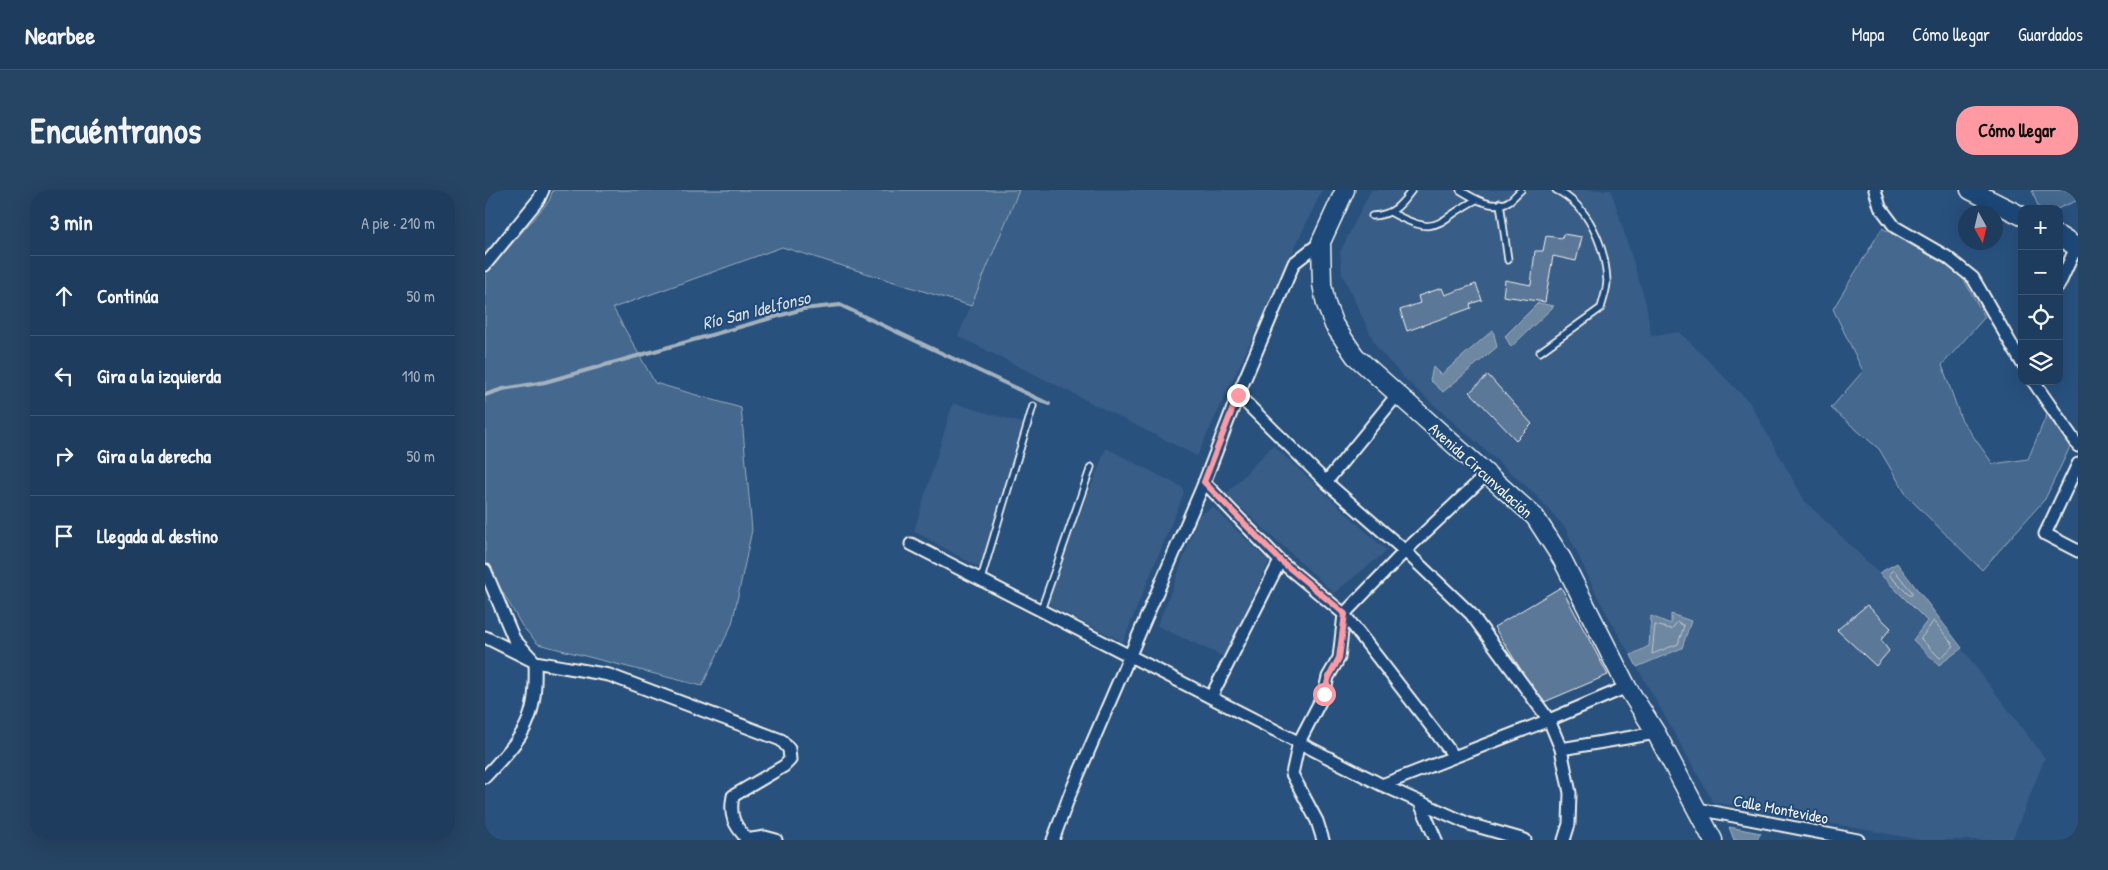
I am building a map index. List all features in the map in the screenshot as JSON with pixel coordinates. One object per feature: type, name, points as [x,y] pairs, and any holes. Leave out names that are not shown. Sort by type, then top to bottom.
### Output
[{"type":"main road","name":"Avenida Circunvalación","points":[[1345,190],[1321,242],[1322,284],[1334,325],[1355,356],[1535,518],[1557,550],[1627,687],[1656,733],[1713,840]]},
{"type":"main road","points":[[1970,190],[2018,214]]},
{"type":"main road","points":[[2063,238],[2077,246]]},
{"type":"street","points":[[485,265],[539,199],[543,190]]},
{"type":"street","points":[[1875,190],[1880,207],[1895,227],[1947,256],[1973,278],[2018,357]]},
{"type":"street","points":[[1053,840],[1069,794],[1204,482],[1238,395],[1294,263],[1321,242]]},
{"type":"street","points":[[2063,276],[2077,246]]},
{"type":"street","points":[[2013,349],[2018,344]]},
{"type":"street","points":[[2036,385],[2078,446]]},
{"type":"street","points":[[1238,395],[1326,482],[1405,551],[1471,614],[1549,720],[1561,749],[1570,793],[1569,824],[1564,840]]},
{"type":"street","points":[[1326,482],[1397,395]]},
{"type":"street","points":[[2078,464],[2045,534],[2078,551]]},
{"type":"street","points":[[1323,840],[1317,821],[1292,774],[1299,742],[1324,694],[1329,677],[1339,658],[1345,614],[1405,551],[1487,474]]},
{"type":"street","points":[[1204,482],[1281,561],[1345,614],[1454,756]]},
{"type":"street","points":[[911,544],[1382,785],[1469,824],[1525,840]]},
{"type":"street","points":[[1211,697],[1281,561]]},
{"type":"street","points":[[485,570],[514,639],[535,662],[536,693],[529,722],[516,744],[485,777]]},
{"type":"street","points":[[485,637],[535,662],[609,675],[781,740],[789,749],[790,760],[733,796],[730,810],[734,826],[746,840],[765,837],[776,840]]},
{"type":"street","points":[[1382,785],[1549,720],[1627,687]]},
{"type":"street","points":[[1561,749],[1656,733]]},
{"type":"street","points":[[1420,803],[1436,840]]},
{"type":"street","name":"Calle Montevideo","points":[[1698,809],[1857,840]]},
{"type":"lane","points":[[1392,213],[1412,190]]},
{"type":"lane","points":[[1460,190],[1476,200],[1491,204],[1508,202],[1521,190]]},
{"type":"lane","points":[[1540,352],[1601,308],[1607,283],[1601,245],[1587,217],[1566,195],[1557,190]]},
{"type":"lane","points":[[1372,216],[1392,213],[1422,226],[1437,225],[1461,207],[1476,200]]},
{"type":"lane","points":[[1500,203],[1508,260]]},
{"type":"lane","points":[[981,579],[1033,406]]},
{"type":"lane","points":[[1041,610],[1091,467]]},
{"type":"shaded area","points":[[553,190],[1019,190],[971,306],[782,247],[613,308],[655,383],[741,408],[752,530],[732,624],[702,686],[538,644],[522,626],[485,561],[485,275],[549,201]]},
{"type":"shaded area","points":[[1019,190],[1322,190],[1197,456],[958,336]]},
{"type":"shaded area","points":[[1371,190],[1611,190],[1646,303],[1651,336],[1680,332],[1750,403],[1805,501],[1879,573],[1897,563],[2045,758],[2012,840],[1921,840],[1713,802],[1598,598],[1566,529],[1536,495],[1407,381],[1377,348],[1342,274],[1340,252]]},
{"type":"shaded area","points":[[2032,190],[2075,190],[2078,200],[2063,206],[2038,205]]},
{"type":"shaded area","points":[[1882,228],[1960,273],[1985,317],[1942,365],[1961,419],[1993,464],[2028,459],[2047,414],[2070,447],[2045,499],[1982,570],[1907,496],[1879,449],[1831,408],[1863,371],[1833,309]]},
{"type":"shaded area","points":[[953,403],[1026,424],[982,569],[914,531]]},
{"type":"shaded area","points":[[1273,445],[1387,551],[1334,593],[1226,494]]},
{"type":"shaded area","points":[[1106,448],[1182,487],[1184,493],[1123,642],[1045,603]]},
{"type":"shaded area","points":[[1213,507],[1269,562],[1224,657],[1157,626],[1199,515]]},
{"type":"water","points":[[1538,303],[1554,306],[1511,347],[1505,336]]},
{"type":"water","points":[[1493,330],[1497,347],[1443,392],[1430,380],[1433,367],[1441,375]]},
{"type":"water","points":[[1897,563],[1962,648],[1939,665],[1913,640],[1927,621],[1879,573]]},
{"type":"water","points":[[1671,614],[1691,621],[1682,648],[1637,667],[1631,655],[1649,646],[1651,616],[1671,624]]},
{"type":"water","points":[[1729,827],[1761,833],[1757,840],[1734,840]]},
{"type":"building","points":[[1563,234],[1582,237],[1576,261],[1553,256],[1545,302],[1503,296],[1505,280],[1531,285],[1535,251],[1543,251],[1546,236],[1562,238]]},
{"type":"building","points":[[1476,284],[1482,300],[1470,304],[1471,308],[1407,331],[1400,310],[1420,303],[1418,296],[1442,288],[1445,295]]},
{"type":"building","points":[[1488,375],[1532,424],[1516,440],[1470,392]]},
{"type":"building","points":[[1561,587],[1608,675],[1542,703],[1494,627]]},
{"type":"building","points":[[1867,605],[1891,628],[1881,640],[1889,651],[1876,666],[1837,630]]},
{"type":"waterway","name":"Río San Idelfonso","points":[[485,395],[503,389],[545,382],[803,309],[840,305],[1049,404]]},
{"type":"route","points":[[1238,395],[1204,482],[1281,561],[1345,614],[1339,658],[1329,677],[1324,694]]}]
